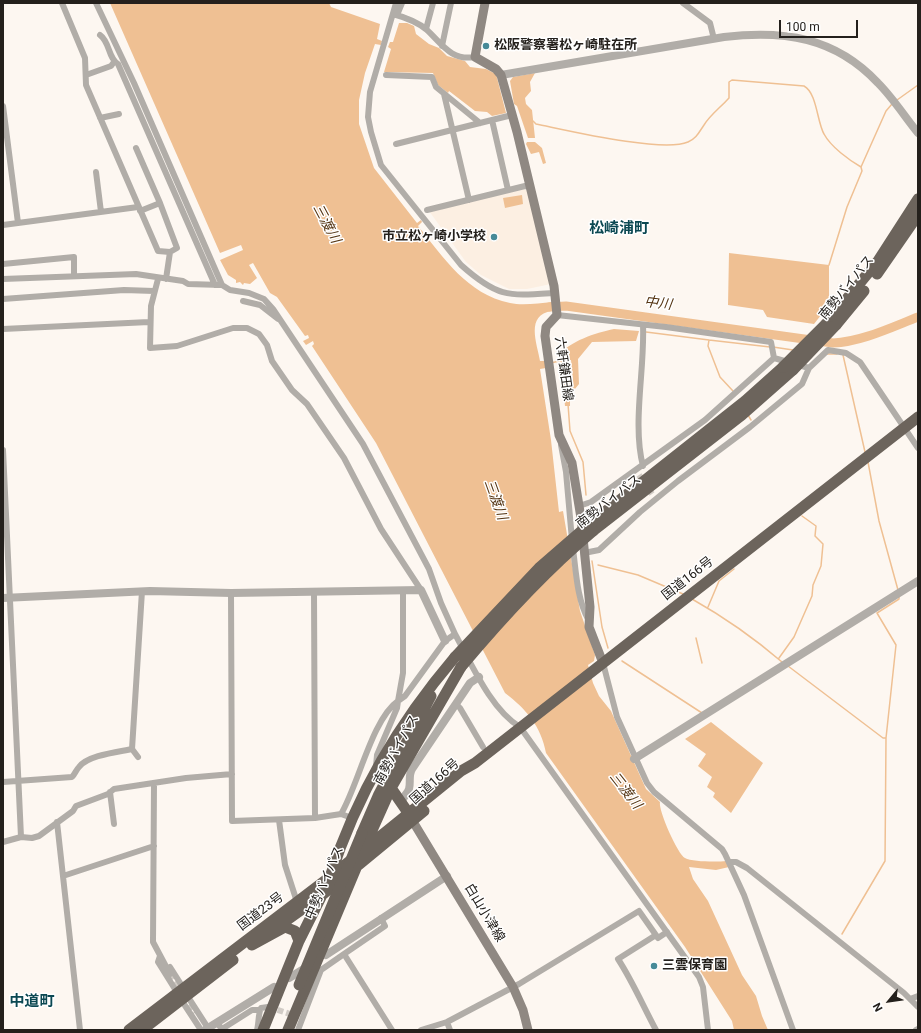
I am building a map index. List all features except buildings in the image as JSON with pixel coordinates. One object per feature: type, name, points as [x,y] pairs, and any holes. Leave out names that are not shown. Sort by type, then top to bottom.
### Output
[{"type":"highway","name":"南勢バイパス","points":[[831,325],[878,261],[918,199]]},
{"type":"highway","name":"南勢バイパス","points":[[467,644],[539,568],[592,527],[711,428],[743,408],[788,368],[831,325],[887,262],[918,216]]},
{"type":"highway","name":"国道166号","points":[[410,817],[461,771],[475,763],[918,417]]},
{"type":"highway","name":"南勢バイパス","points":[[288,1030],[357,865],[392,790],[457,661],[592,527]]},
{"type":"highway","name":"中勢バイパス","points":[[280,1030],[362,833],[402,750],[467,644]]},
{"type":"highway","points":[[263,1030],[299,941],[330,877],[346,816],[359,800],[404,722],[457,661]]},
{"type":"highway","points":[[392,790],[410,817]]},
{"type":"highway","name":"国道23号","points":[[142,1030],[365,848],[410,817]]},
{"type":"highway","name":"国道23号","points":[[129,1030],[183,995],[322,895],[410,817]]},
{"type":"highway","points":[[301,899],[322,879],[334,862]]},
{"type":"highway","points":[[252,945],[285,927],[296,931],[299,941]]},
{"type":"main road","points":[[485,3],[475,57],[496,69],[502,77],[531,187],[556,296],[557,315]]},
{"type":"main road","name":"六軒鎌田線","points":[[557,315],[549,323],[545,331],[549,365],[559,435],[572,463],[579,506],[590,607],[589,627],[602,663]]},
{"type":"main road","name":"白山小津線","points":[[410,817],[513,987],[523,1010],[528,1030]]},
{"type":"street","points":[[62,3],[85,58],[86,85],[139,209],[158,251],[170,252],[177,248],[160,202],[136,148]]},
{"type":"street","points":[[96,3],[134,83],[219,285]]},
{"type":"street","points":[[395,15],[396,3]]},
{"type":"street","points":[[402,3],[395,15],[386,39],[370,92],[368,112],[371,132],[381,165],[461,266],[475,277],[493,289],[507,294],[523,296],[556,296]]},
{"type":"street","points":[[426,29],[433,3]]},
{"type":"street","points":[[442,46],[451,3]]},
{"type":"street","points":[[683,3],[710,23],[714,39]]},
{"type":"street","points":[[395,15],[426,29],[449,53],[475,57]]},
{"type":"street","points":[[502,77],[714,39],[766,34],[790,36],[834,50],[861,67],[880,84],[918,133]]},
{"type":"street","points":[[100,35],[104,38],[110,48],[114,62],[118,64],[219,285]]},
{"type":"street","points":[[86,75],[111,66],[114,62]]},
{"type":"street","points":[[386,75],[432,77],[436,87],[480,122]]},
{"type":"street","points":[[444,93],[469,200]]},
{"type":"street","points":[[3,106],[18,223]]},
{"type":"street","points":[[396,144],[492,120],[511,113]]},
{"type":"street","points":[[100,118],[119,114]]},
{"type":"street","points":[[492,120],[508,190]]},
{"type":"street","points":[[96,172],[101,212]]},
{"type":"street","points":[[427,210],[524,186],[531,187]]},
{"type":"street","points":[[3,224],[139,209],[160,202]]},
{"type":"street","points":[[166,279],[170,252]]},
{"type":"street","points":[[3,264],[74,256],[74,275]]},
{"type":"street","points":[[3,279],[74,275],[136,274],[158,280],[166,279],[183,281],[188,284],[219,285],[230,290],[248,293],[264,299],[282,320],[363,444],[429,569],[441,603],[455,634],[496,704],[513,723],[520,727],[667,932],[703,987],[708,1030]]},
{"type":"street","points":[[158,280],[154,291],[149,322],[150,348],[177,346],[238,327],[251,329],[259,334],[267,345],[272,361],[292,390],[307,404],[344,458],[381,529],[421,590],[445,641]]},
{"type":"street","points":[[3,299],[124,290],[154,291]]},
{"type":"street","points":[[244,301],[260,305],[277,319],[282,320]]},
{"type":"street","points":[[557,315],[643,329],[771,343],[774,358]]},
{"type":"street","points":[[3,329],[149,322]]},
{"type":"street","points":[[643,329],[644,346],[639,421],[643,466]]},
{"type":"street","points":[[584,553],[599,550],[654,497],[802,384],[809,368],[828,350],[840,351],[860,362],[918,448]]},
{"type":"street","points":[[774,358],[809,368]]},
{"type":"street","points":[[579,506],[592,502],[637,473],[643,466],[711,428],[732,396],[774,358]]},
{"type":"street","points":[[711,428],[724,445]]},
{"type":"street","points":[[559,435],[566,472],[569,522],[579,590],[584,612],[589,621]]},
{"type":"street","points":[[3,450],[6,598],[21,837]]},
{"type":"street","points":[[634,759],[918,581]]},
{"type":"street","points":[[6,598],[142,591],[231,593],[421,590]]},
{"type":"street","points":[[138,757],[132,750],[142,591]]},
{"type":"street","points":[[376,771],[376,755],[397,708],[403,673],[403,591]]},
{"type":"street","points":[[314,592],[315,818]]},
{"type":"street","points":[[231,593],[232,821],[346,816],[366,755],[392,705],[405,696],[445,641],[455,634]]},
{"type":"street","points":[[602,663],[617,717],[634,759],[649,787],[722,849],[729,862],[763,946],[793,1030]]},
{"type":"street","points":[[402,804],[402,799],[409,787],[411,772],[470,683],[479,677]]},
{"type":"street","points":[[456,704],[460,708],[483,747]]},
{"type":"street","points":[[3,782],[72,777],[79,767],[91,759],[101,755],[132,750]]},
{"type":"street","points":[[3,842],[21,837],[32,838],[39,836],[73,811],[76,806],[120,788],[186,778],[232,774]]},
{"type":"street","points":[[154,784],[153,942],[170,974]]},
{"type":"street","points":[[392,790],[407,792]]},
{"type":"street","points":[[110,792],[114,824]]},
{"type":"street","points":[[279,820],[285,865],[301,899]]},
{"type":"street","points":[[57,822],[80,1030]]},
{"type":"street","points":[[63,876],[154,846]]},
{"type":"street","points":[[729,862],[736,862],[747,868],[918,1007]]},
{"type":"street","points":[[326,955],[447,876]]},
{"type":"street","points":[[421,1030],[447,1022],[513,987],[639,912],[658,938],[667,932]]},
{"type":"street","points":[[298,1030],[300,1016],[321,970],[385,926],[381,918]]},
{"type":"street","points":[[656,935],[618,959],[633,981],[644,1008],[656,1030]]},
{"type":"street","points":[[344,954],[392,1030]]},
{"type":"street","points":[[160,956],[158,962],[183,995],[205,1030]]},
{"type":"street","points":[[289,978],[309,965]]},
{"type":"street","points":[[205,1030],[274,986]]},
{"type":"street","points":[[910,999],[918,996]]},
{"type":"street","points":[[217,1023],[222,1029],[252,1010],[260,1010],[261,1008],[268,1007]]},
{"type":"street","points":[[257,1030],[260,1022],[260,1010]]},
{"type":"street","points":[[194,1013],[205,1030]]},
{"type":"street","points":[[447,1022],[450,1030]]},
{"type":"shaded area","name":"市立松ヶ崎小学校","points":[[524,189],[529,191],[551,284],[527,289],[509,289],[481,275],[466,262],[429,211]]},
{"type":"water","name":"三渡川","points":[[110,3],[329,3],[331,7],[380,24],[377,39],[382,41],[381,45],[375,44],[365,73],[359,100],[359,124],[374,168],[417,223],[421,220],[422,222],[418,226],[437,250],[469,283],[481,292],[510,303],[526,304],[552,302],[552,311],[538,318],[535,338],[540,361],[545,361],[546,368],[540,369],[551,440],[559,512],[563,511],[580,611],[595,655],[594,661],[588,665],[593,683],[599,696],[611,711],[646,789],[660,802],[660,807],[665,822],[673,841],[682,855],[685,858],[693,860],[711,862],[726,861],[729,867],[716,870],[689,867],[693,879],[708,901],[742,975],[756,996],[768,1030],[734,1030],[732,1021],[685,947],[546,753],[544,743],[532,719],[520,705],[505,693],[376,443],[312,346],[314,344],[313,341],[306,345],[303,341],[309,338],[308,335],[305,336],[277,297],[270,293],[253,263],[249,265],[257,278],[250,284],[244,283],[243,285],[240,282],[236,283],[236,280],[228,275],[220,260],[243,250],[241,245],[220,253]]},
{"type":"water","points":[[399,23],[407,23],[414,26],[416,34],[429,44],[439,48],[447,56],[465,61],[470,67],[486,69],[496,74],[506,113],[492,116],[487,112],[475,111],[449,91],[448,93],[438,85],[433,73],[384,72],[391,49],[388,47],[390,42],[393,42]]},
{"type":"water","points":[[535,73],[530,82],[531,91],[525,98],[526,104],[532,110],[535,138],[528,138],[517,106],[514,104],[510,81],[513,77]]},
{"type":"water","points":[[527,142],[535,142],[542,148],[546,163],[543,164],[539,152],[531,154],[526,144]]},
{"type":"water","points":[[522,195],[523,204],[505,208],[503,198]]},
{"type":"water","points":[[729,253],[829,265],[829,305],[814,324],[767,317],[763,310],[728,305]]},
{"type":"water","points":[[614,329],[639,331],[636,341],[592,342],[578,359],[579,384],[570,395],[570,406],[565,406],[563,383],[573,381],[571,360],[562,363],[559,361],[558,356],[569,346],[583,338]]},
{"type":"water","points":[[711,722],[763,763],[731,813],[713,797],[715,793],[707,787],[712,777],[698,766],[706,754],[685,739]]},
{"type":"waterway","points":[[533,121],[536,124],[636,143],[675,145],[688,142],[696,137],[709,118],[729,98],[729,82],[732,80],[804,86],[812,95],[822,129],[827,139],[841,153],[861,167]]},
{"type":"waterway","points":[[897,100],[918,85]]},
{"type":"waterway","points":[[829,265],[847,207],[862,171],[861,167],[886,111],[892,104]]},
{"type":"waterway","name":"中川","points":[[549,307],[566,306],[833,343],[865,337],[918,317]]},
{"type":"waterway","points":[[646,332],[709,340],[708,346],[720,377],[733,391]]},
{"type":"waterway","points":[[709,340],[770,347]]},
{"type":"waterway","points":[[773,347],[793,350]]},
{"type":"waterway","points":[[827,354],[837,354]]},
{"type":"waterway","points":[[843,355],[865,452]]},
{"type":"waterway","points":[[551,363],[559,361]]},
{"type":"waterway","points":[[568,404],[570,431],[583,462],[586,495]]},
{"type":"waterway","points":[[748,415],[751,420]]},
{"type":"waterway","points":[[868,462],[879,521],[898,590]]},
{"type":"waterway","points":[[779,658],[794,637],[812,596],[813,585],[821,566],[823,544],[815,536],[816,526],[802,516]]},
{"type":"waterway","points":[[592,561],[602,627],[608,648]]},
{"type":"waterway","points":[[598,565],[638,575],[683,594]]},
{"type":"waterway","points":[[708,607],[719,581],[734,569]]},
{"type":"waterway","points":[[842,934],[885,861],[886,738],[896,645],[877,613],[899,599],[899,596]]},
{"type":"waterway","points":[[692,599],[738,628],[782,662]]},
{"type":"waterway","points":[[696,638],[702,663]]},
{"type":"waterway","points":[[622,661],[702,713]]},
{"type":"waterway","points":[[788,666],[883,738],[886,738]]},
{"type":"tunnel","points":[[639,475],[652,494]]},
{"type":"tunnel","points":[[170,974],[195,1013]]},
{"type":"tunnel","points":[[269,1007],[296,1016]]},
{"type":"place","name":"松阪警察署松ヶ崎駐在所","points":[[486,46]]},
{"type":"place","name":"市立松ヶ崎小学校","points":[[494,237]]},
{"type":"place","name":"三雲保育園","points":[[654,966]]},
{"type":"district","name":"松崎浦町","points":[[619,229]]},
{"type":"district","name":"中道町","points":[[32,1002]]}]
